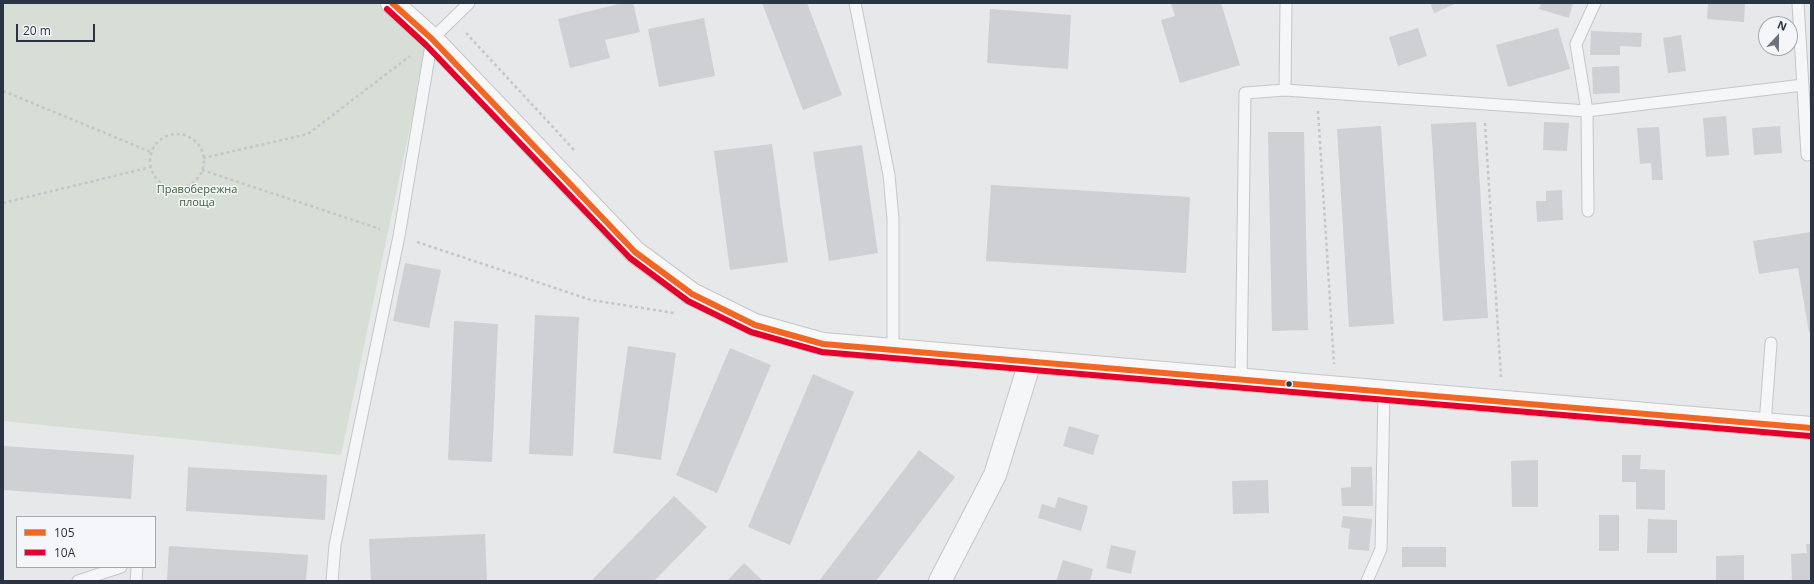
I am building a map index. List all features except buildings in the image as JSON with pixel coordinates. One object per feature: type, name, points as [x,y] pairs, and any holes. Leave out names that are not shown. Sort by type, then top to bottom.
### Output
[{"type":"street","points":[[392,3],[432,39],[635,252],[692,294],[755,325],[816,342],[893,350],[1811,428]]},
{"type":"street","points":[[941,581],[995,475],[1030,362]]},
{"type":"lane","points":[[332,581],[335,545],[399,236],[432,39],[469,3]]},
{"type":"lane","points":[[855,3],[889,175],[893,219],[893,350]]},
{"type":"lane","points":[[1286,3],[1286,90]]},
{"type":"lane","points":[[1588,211],[1587,111],[1576,44],[1595,3]]},
{"type":"lane","points":[[1798,3],[1807,155]]},
{"type":"lane","points":[[1241,379],[1245,93],[1286,90],[1587,111],[1803,85]]},
{"type":"lane","points":[[1765,424],[1772,343]]},
{"type":"lane","points":[[1367,581],[1381,549],[1384,392]]},
{"type":"lane","points":[[78,581],[119,568]]},
{"type":"lane","points":[[136,581],[137,568]]},
{"type":"path","points":[[452,19],[577,153]]},
{"type":"path","points":[[203,158],[308,134],[432,39]]},
{"type":"path","points":[[3,91],[152,152]]},
{"type":"path","points":[[1317,93],[1336,387]]},
{"type":"path","points":[[1484,104],[1502,401]]},
{"type":"path","points":[[174,134],[185,136],[194,140],[200,148],[203,158],[202,170],[198,178],[190,185],[180,188],[171,187],[162,183],[154,176],[151,167],[152,152],[161,140],[174,134]]},
{"type":"path","points":[[3,203],[151,167]]},
{"type":"path","points":[[202,170],[591,300],[677,313]]},
{"type":"green space","name":"Правобережна площа","points":[[3,3],[384,3],[429,37],[341,455],[3,421]]},
{"type":"transit line","name":"105","points":[[392,3],[432,39],[635,252],[692,294],[755,325],[823,344],[1811,428]]},
{"type":"transit line","name":"10А","points":[[387,9],[426,45],[630,258],[688,301],[751,332],[822,352],[1810,436]]}]
